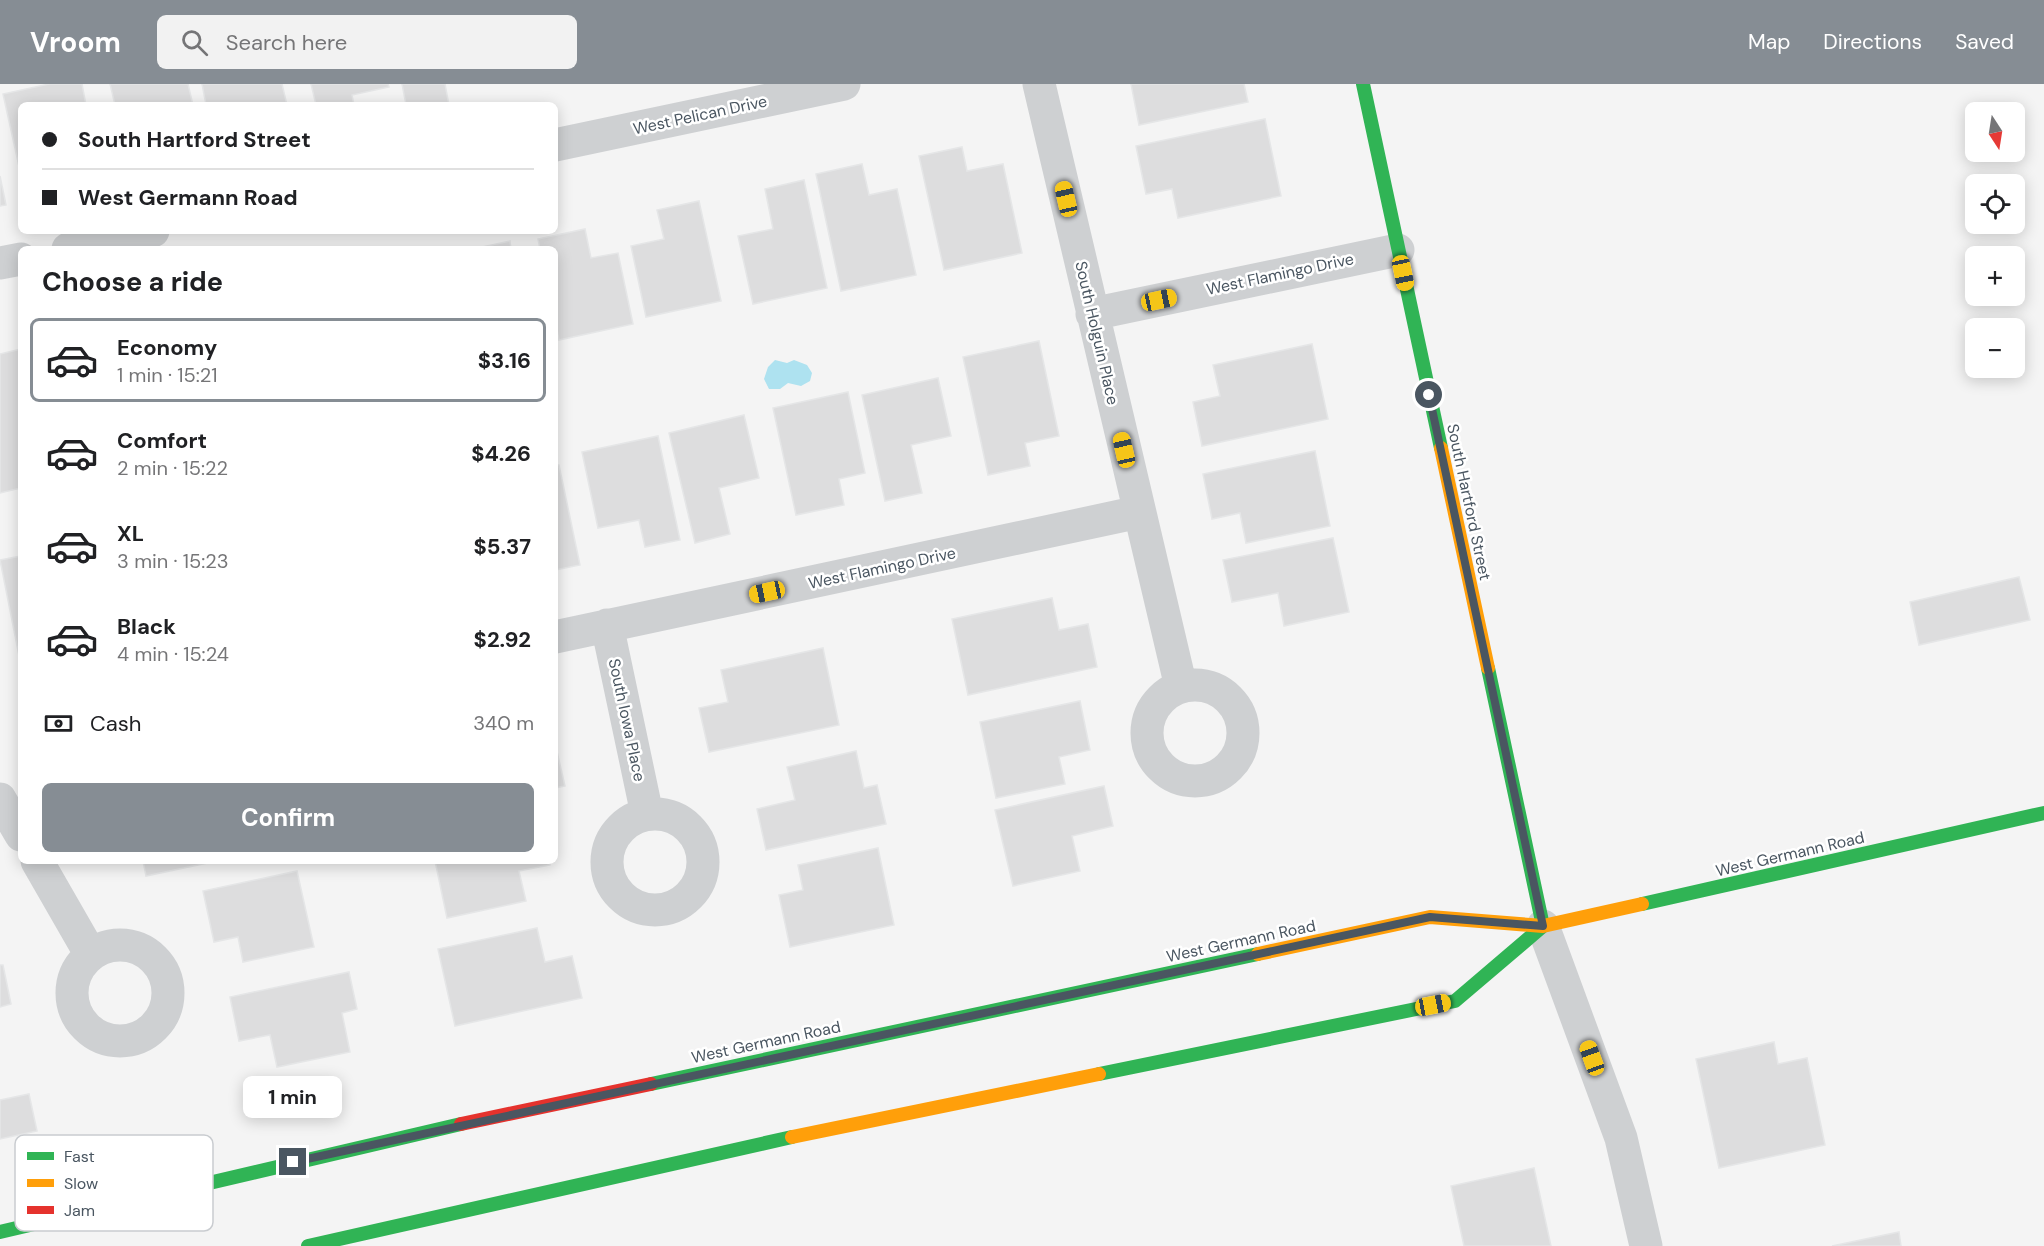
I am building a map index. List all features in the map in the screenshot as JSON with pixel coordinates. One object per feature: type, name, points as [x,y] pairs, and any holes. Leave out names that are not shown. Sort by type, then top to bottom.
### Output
[{"type":"main road","name":"South Hartford Street","points":[[1363,84],[1543,926]]},
{"type":"main road","name":"West Germann Road","points":[[213,1181],[359,1146],[1430,917],[1543,926],[2044,813]]},
{"type":"main road","name":"West Germann Road","points":[[308,1246],[748,1146],[1455,1001],[1543,926]]},
{"type":"main road","name":"West Germann Road","points":[[0,1232],[15,1228]]},
{"type":"street","name":"West Pelican Drive","points":[[558,145],[844,84]]},
{"type":"street","name":"South Holguin Place","points":[[1039,84],[1181,687]]},
{"type":"street","points":[[82,246],[139,234]]},
{"type":"street","name":"West Flamingo Drive","points":[[1092,314],[1398,250]]},
{"type":"street","points":[[0,263],[18,260]]},
{"type":"street","name":"West Flamingo Drive","points":[[558,636],[1138,512]]},
{"type":"street","name":"South Iowa Place","points":[[607,625],[647,814]]},
{"type":"street","points":[[8,800],[18,827]]},
{"type":"street","points":[[39,864],[91,955]]},
{"type":"street","points":[[1543,926],[1621,1138],[1646,1246]]},
{"type":"water","points":[[775,360],[787,363],[794,360],[807,365],[812,373],[810,381],[801,386],[788,383],[780,389],[769,389],[764,379],[768,367]]},
{"type":"building","points":[[49,84],[82,84],[85,102],[18,102],[18,162],[3,94]]},
{"type":"building","points":[[110,84],[188,84],[192,102],[114,102]]},
{"type":"building","points":[[202,84],[282,84],[286,102],[205,102]]},
{"type":"building","points":[[311,84],[388,84],[389,87],[352,95],[353,102],[315,102]]},
{"type":"building","points":[[402,84],[445,84],[448,102],[405,102]]},
{"type":"building","points":[[1131,84],[1244,84],[1248,102],[1139,125]]},
{"type":"building","points":[[1265,119],[1281,196],[1178,218],[1172,189],[1146,194],[1136,146]]},
{"type":"building","points":[[962,147],[967,171],[1003,164],[1022,253],[944,270],[919,156]]},
{"type":"building","points":[[862,164],[869,195],[897,189],[916,275],[841,291],[816,174]]},
{"type":"building","points":[[0,176],[6,205],[0,206]]},
{"type":"building","points":[[804,180],[827,288],[753,304],[738,236],[773,229],[765,189]]},
{"type":"building","points":[[699,201],[721,301],[646,317],[631,246],[664,239],[657,210]]},
{"type":"building","points":[[585,229],[591,258],[618,253],[633,324],[559,340],[558,246],[539,246],[538,239]]},
{"type":"building","points":[[510,241],[511,246],[487,246]]},
{"type":"building","points":[[1039,341],[1059,436],[1025,443],[1030,466],[988,475],[963,357]]},
{"type":"building","points":[[1312,344],[1328,419],[1202,446],[1193,402],[1220,396],[1213,365]]},
{"type":"building","points":[[18,350],[18,489],[0,493],[0,354]]},
{"type":"building","points":[[938,378],[951,436],[911,445],[922,493],[885,501],[862,395]]},
{"type":"building","points":[[848,392],[865,473],[839,479],[844,505],[796,515],[773,408]]},
{"type":"building","points":[[744,415],[759,478],[719,488],[730,534],[695,543],[669,433]]},
{"type":"building","points":[[658,436],[680,540],[645,547],[639,520],[598,528],[582,452]]},
{"type":"building","points":[[1315,451],[1330,526],[1246,543],[1240,513],[1212,519],[1203,474]]},
{"type":"building","points":[[558,465],[559,465],[580,565],[558,569]]},
{"type":"building","points":[[1333,538],[1349,612],[1284,626],[1278,593],[1232,602],[1223,560]]},
{"type":"building","points":[[18,557],[18,651],[0,560]]},
{"type":"building","points":[[2019,577],[2030,620],[1919,645],[1910,602]]},
{"type":"building","points":[[1052,598],[1059,630],[1088,624],[1097,667],[968,695],[952,619]]},
{"type":"building","points":[[823,648],[839,725],[709,752],[699,708],[728,702],[721,670]]},
{"type":"building","points":[[1080,701],[1090,750],[1059,757],[1065,784],[996,798],[980,722]]},
{"type":"building","points":[[856,751],[864,788],[877,785],[886,824],[766,850],[757,809],[795,800],[787,767]]},
{"type":"building","points":[[558,756],[565,786],[558,787]]},
{"type":"building","points":[[1104,786],[1113,826],[1072,836],[1080,871],[1013,886],[995,810]]},
{"type":"building","points":[[878,848],[894,925],[790,947],[779,895],[803,890],[798,865]]},
{"type":"building","points":[[144,864],[203,864],[146,876]]},
{"type":"building","points":[[436,864],[550,864],[519,871],[526,901],[447,918]]},
{"type":"building","points":[[297,871],[314,947],[243,962],[238,937],[214,942],[203,891]]},
{"type":"building","points":[[537,928],[545,962],[572,956],[582,998],[455,1026],[438,949]]},
{"type":"building","points":[[0,965],[3,965],[11,1004],[0,1007]]},
{"type":"building","points":[[349,972],[357,1009],[342,1013],[350,1052],[277,1067],[270,1035],[239,1041],[230,997]]},
{"type":"building","points":[[1774,1042],[1778,1064],[1807,1058],[1825,1145],[1719,1168],[1696,1059]]},
{"type":"building","points":[[29,1094],[37,1131],[0,1139],[0,1100]]},
{"type":"building","points":[[1534,1168],[1551,1246],[1464,1246],[1451,1186]]},
{"type":"building","points":[[1899,1232],[1901,1246],[1832,1246]]},
{"type":"traffic: fast","points":[[1363,84],[1441,448]]},
{"type":"traffic: fast","points":[[1488,668],[1543,926]]},
{"type":"traffic: fast","points":[[1642,904],[2044,813]]},
{"type":"traffic: fast","points":[[1099,1074],[1455,1001],[1543,926]]},
{"type":"traffic: fast","points":[[651,1084],[1258,954]]},
{"type":"traffic: fast","points":[[213,1182],[461,1124]]},
{"type":"traffic: fast","points":[[308,1246],[792,1137]]},
{"type":"traffic: fast","points":[[0,1232],[15,1228]]},
{"type":"traffic: slow","points":[[1441,448],[1488,668]]},
{"type":"traffic: slow","points":[[1258,954],[1430,917],[1543,926],[1642,904]]},
{"type":"traffic: slow","points":[[792,1137],[1099,1074]]},
{"type":"traffic: jam","points":[[461,1124],[651,1084]]},
{"type":"route","points":[[293,1162],[1430,917],[1543,926],[1429,395]]}]
